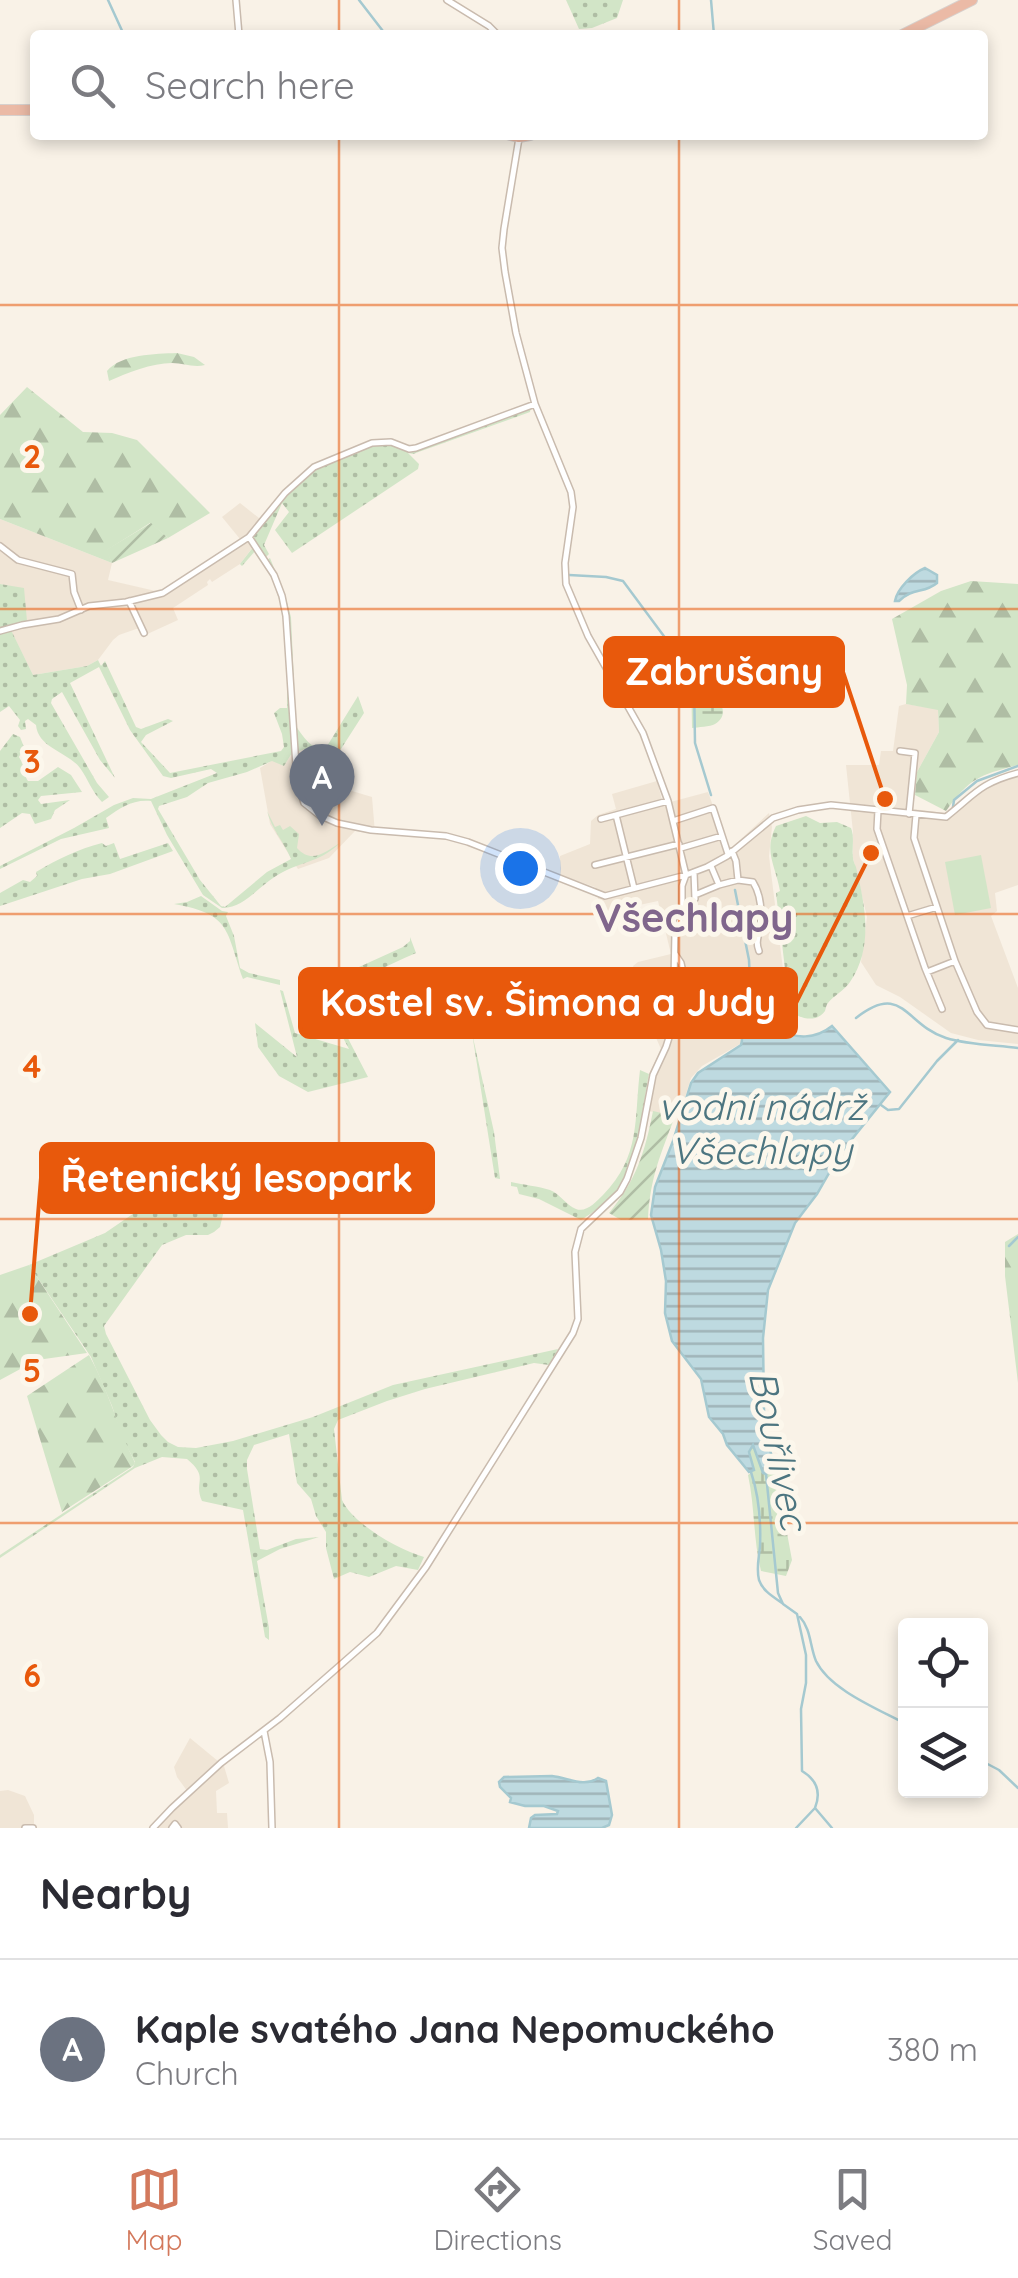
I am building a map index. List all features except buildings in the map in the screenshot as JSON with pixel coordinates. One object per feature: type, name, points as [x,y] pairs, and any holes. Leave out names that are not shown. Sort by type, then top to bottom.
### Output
[{"type":"highway","points":[[912,30],[972,0]]},
{"type":"highway","points":[[925,30],[985,0]]},
{"type":"highway","points":[[0,112],[30,112]]},
{"type":"street","points":[[236,0],[239,30]]},
{"type":"street","points":[[448,0],[492,30]]},
{"type":"street","points":[[519,140],[502,248],[516,333],[535,404],[571,492],[566,584],[588,636],[643,733],[668,801],[686,875],[682,915]]},
{"type":"street","points":[[0,631],[58,619],[89,606],[163,593],[249,537],[284,493],[314,467],[368,444],[391,442],[416,448],[535,404]]},
{"type":"street","points":[[249,537],[274,574],[282,596],[301,796],[308,808],[337,823],[446,836],[605,896],[710,865],[783,814],[831,805],[946,817],[979,788],[1018,773]]},
{"type":"street","points":[[0,546],[28,564],[72,574],[80,610]]},
{"type":"street","points":[[129,601],[144,633]]},
{"type":"street","points":[[900,751],[915,753],[914,838],[956,961],[987,1025],[1018,1030]]},
{"type":"street","points":[[602,819],[668,801]]},
{"type":"street","points":[[673,821],[713,808],[736,861],[738,880]]},
{"type":"street","points":[[878,810],[878,828],[942,1009]]},
{"type":"street","points":[[616,815],[634,888]]},
{"type":"street","points":[[595,866],[722,836]]},
{"type":"street","points":[[710,865],[719,885]]},
{"type":"street","points":[[153,1828],[220,1763],[280,1718],[377,1632],[426,1567],[573,1333],[578,1319],[575,1252],[581,1228],[620,1192],[641,1138],[652,1075],[673,1025],[675,933],[695,895],[694,872]]},
{"type":"street","points":[[695,895],[738,880],[753,882],[761,920],[756,944],[759,951]]},
{"type":"street","points":[[907,916],[937,907]]},
{"type":"street","points":[[674,954],[681,963],[685,981]]},
{"type":"street","points":[[927,972],[956,961]]},
{"type":"street","points":[[698,980],[703,998]]},
{"type":"street","points":[[674,981],[710,982]]},
{"type":"street","points":[[264,1731],[270,1762],[272,1828]]},
{"type":"street","points":[[25,1828],[33,1828]]},
{"type":"shaded area","points":[[240,503],[269,526],[240,564],[212,582],[210,579],[208,585],[173,608],[178,620],[143,636],[139,628],[119,635],[98,660],[87,666],[33,675],[9,627],[24,589],[0,584],[0,519],[112,563],[108,580],[160,592],[240,539],[222,517]]},
{"type":"shaded area","points":[[899,706],[938,709],[939,732],[917,772],[913,809],[950,817],[996,783],[1018,777],[1018,885],[995,893],[997,911],[991,916],[1018,988],[1018,1044],[951,1033],[876,985],[861,962],[867,917],[853,858],[846,765],[879,765],[881,751],[893,751]]},
{"type":"shaded area","points":[[308,748],[332,763],[325,777],[372,797],[375,833],[355,831],[329,858],[298,869],[270,824],[260,768],[273,760],[284,766],[292,753]]},
{"type":"shaded area","points":[[657,781],[663,804],[708,792],[729,850],[769,813],[769,856],[788,1010],[765,1014],[751,1005],[743,1009],[740,1044],[702,1066],[691,1078],[679,1117],[643,1110],[649,1074],[661,1049],[645,1013],[633,966],[671,954],[658,901],[602,913],[595,887],[560,875],[560,856],[590,844],[591,821],[616,809],[612,794]]},
{"type":"shaded area","points":[[190,1738],[224,1766],[229,1783],[216,1791],[217,1813],[227,1813],[228,1828],[156,1828],[190,1795],[174,1767]]},
{"type":"shaded area","points":[[0,1791],[25,1796],[34,1815],[34,1828],[0,1828]]},
{"type":"green space","points":[[566,0],[623,0],[617,18],[579,29]]},
{"type":"green space","points":[[177,353],[194,357],[205,365],[156,365],[109,381],[107,371],[121,361]]},
{"type":"green space","points":[[27,387],[83,432],[112,433],[137,440],[210,513],[168,538],[150,523],[107,550],[112,563],[0,519],[0,415]]},
{"type":"green space","points":[[531,407],[530,412],[408,453],[419,464],[418,469],[292,553],[275,530],[289,512],[282,503],[264,545],[269,554],[265,558],[253,536],[286,493],[310,471],[369,445],[388,443],[410,450]]},
{"type":"green space","points":[[151,523],[168,538],[112,563],[106,550]]},
{"type":"green space","points":[[254,546],[275,580],[285,630],[276,589],[256,550],[240,564]]},
{"type":"green space","points":[[270,558],[291,617],[296,726],[312,745],[324,751],[358,696],[364,713],[332,763],[308,748],[296,752],[287,612],[267,560]]},
{"type":"green space","points":[[971,581],[1018,584],[1018,765],[976,779],[946,811],[915,795],[917,772],[939,732],[938,710],[906,704],[907,685],[892,619],[941,591]]},
{"type":"green space","points":[[0,584],[24,588],[27,621],[0,629]]},
{"type":"green space","points":[[11,630],[33,675],[87,666],[98,660],[101,666],[105,661],[136,727],[173,721],[146,735],[141,742],[170,773],[281,751],[282,734],[274,713],[287,708],[287,667],[292,753],[284,766],[272,761],[208,783],[158,809],[200,880],[225,907],[267,872],[291,859],[272,824],[267,811],[275,827],[280,825],[283,830],[290,826],[299,834],[297,848],[308,856],[319,855],[340,843],[332,850],[276,876],[237,905],[222,908],[203,895],[151,801],[138,801],[106,818],[109,828],[61,839],[0,869],[114,805],[133,798],[151,799],[217,773],[211,769],[171,778],[163,776],[130,730],[99,667],[70,683],[115,778],[100,760],[62,692],[51,703],[109,797],[102,802],[80,768],[42,739],[36,725],[28,719],[26,729],[21,730],[20,720],[9,706],[0,712],[0,633]]},
{"type":"green space","points":[[691,674],[721,704],[721,718],[713,725],[692,728]]},
{"type":"green space","points":[[13,734],[20,737],[24,747],[19,757],[28,781],[38,781],[58,767],[71,775],[82,792],[41,796],[41,804],[70,800],[55,810],[51,819],[35,824],[30,814],[22,813],[0,828],[0,751]]},
{"type":"green space","points":[[332,763],[333,782],[325,777]]},
{"type":"green space","points":[[806,816],[820,823],[837,822],[851,828],[865,926],[858,969],[822,1015],[808,1019],[790,1011],[776,893],[780,891],[770,851],[776,826]]},
{"type":"green space","points":[[102,843],[114,843],[120,859],[168,843],[173,851],[0,906],[0,893],[23,880],[30,882],[36,872],[60,859]]},
{"type":"green space","points":[[981,855],[991,908],[955,915],[945,862]]},
{"type":"green space","points":[[201,896],[228,912],[240,968],[280,980],[280,985],[243,979],[224,927],[206,913],[174,904]]},
{"type":"green space","points":[[410,937],[416,953],[349,981],[307,985],[306,982],[337,977],[403,947]]},
{"type":"green space","points":[[280,990],[295,1033],[349,1049],[318,991],[324,992],[368,1077],[308,1092],[279,1076],[258,1047],[255,1023],[297,1057]]},
{"type":"green space","points":[[472,1033],[494,1132],[500,1179],[495,1178]]},
{"type":"green space","points":[[640,1070],[649,1074],[636,1148],[626,1176],[606,1202],[581,1220],[539,1199],[519,1194],[517,1187],[511,1186],[511,1182],[550,1190],[580,1210],[597,1201],[615,1180],[630,1151]]},
{"type":"green space","points":[[653,1111],[675,1116],[654,1178],[648,1219],[621,1220],[609,1213],[638,1165]]},
{"type":"green space","points":[[257,1159],[237,1200],[225,1206],[220,1227],[208,1235],[186,1235],[162,1245],[104,1326],[150,1420],[168,1442],[196,1448],[233,1441],[313,1417],[393,1385],[558,1349],[549,1365],[534,1363],[425,1389],[338,1420],[334,1429],[342,1500],[356,1518],[378,1535],[424,1557],[418,1570],[396,1566],[369,1577],[350,1572],[334,1579],[326,1532],[311,1499],[297,1483],[289,1434],[254,1445],[247,1469],[260,1549],[319,1537],[257,1561],[269,1640],[265,1637],[243,1510],[202,1501],[198,1471],[187,1459],[162,1457],[135,1468],[0,1558],[135,1462],[91,1357],[29,1265],[105,1233],[178,1183],[212,1165]]},
{"type":"green space","points":[[1018,1234],[1018,1383],[1005,1276],[1005,1242]]},
{"type":"green space","points":[[29,1265],[87,1353],[37,1360],[0,1380],[0,1275]]},
{"type":"green space","points":[[89,1355],[135,1463],[62,1512],[27,1396]]},
{"type":"green space","points":[[753,1445],[763,1473],[769,1472],[774,1463],[792,1560],[786,1576],[761,1571],[748,1475],[752,1472],[749,1452]]},
{"type":"water","points":[[925,568],[937,575],[937,583],[895,601],[906,582]]},
{"type":"water","name":"vodní nádrž Všechlapy","points":[[751,1007],[791,1035],[812,1036],[832,1026],[890,1092],[840,1154],[795,1223],[768,1290],[763,1338],[764,1411],[774,1463],[766,1474],[753,1445],[749,1452],[754,1470],[749,1472],[727,1445],[709,1417],[701,1379],[672,1341],[665,1313],[666,1281],[661,1250],[651,1215],[655,1187],[691,1083],[698,1073],[741,1045],[742,1018]]},
{"type":"water","points":[[552,1776],[582,1782],[598,1778],[606,1781],[612,1815],[609,1825],[529,1828],[535,1815],[558,1811],[510,1802],[499,1782],[504,1777]]},
{"type":"waterway","points":[[108,0],[122,30]]},
{"type":"waterway","points":[[359,0],[382,30]]},
{"type":"waterway","points":[[711,0],[714,30]]},
{"type":"waterway","points":[[569,575],[623,581],[692,674],[695,743],[711,795]]},
{"type":"waterway","points":[[953,807],[954,800],[977,781],[1018,766]]},
{"type":"waterway","points":[[735,890],[749,960],[751,1007]]},
{"type":"waterway","name":"Bouřlivec","points":[[856,1018],[872,1008],[894,1005],[946,1038],[1018,1048]]},
{"type":"waterway","points":[[881,1105],[888,1110],[899,1109],[958,1040]]},
{"type":"waterway","points":[[1009,1246],[1018,1237]]},
{"type":"waterway","points":[[751,1472],[760,1518],[759,1580],[782,1603]]},
{"type":"waterway","name":"Bouřlivec","points":[[766,1474],[778,1593],[783,1604],[797,1614],[806,1655],[801,1709],[802,1771],[816,1787],[815,1808],[832,1828]]},
{"type":"waterway","points":[[800,1617],[816,1661],[832,1681],[898,1720]]},
{"type":"waterway","points":[[988,1764],[1018,1788]]},
{"type":"waterway","points":[[796,1828],[815,1808]]},
{"type":"place","name":"Zabrušany","points":[[885,799]]},
{"type":"place","name":"Kaple svatého Jana Nepomuckého","points":[[322,826]]},
{"type":"place","name":"Kostel sv. Šimona a Judy","points":[[871,853]]},
{"type":"place","name":"Řetenický lesopark","points":[[30,1314]]},
{"type":"district","name":"Všechlapy","points":[[694,918]]}]
